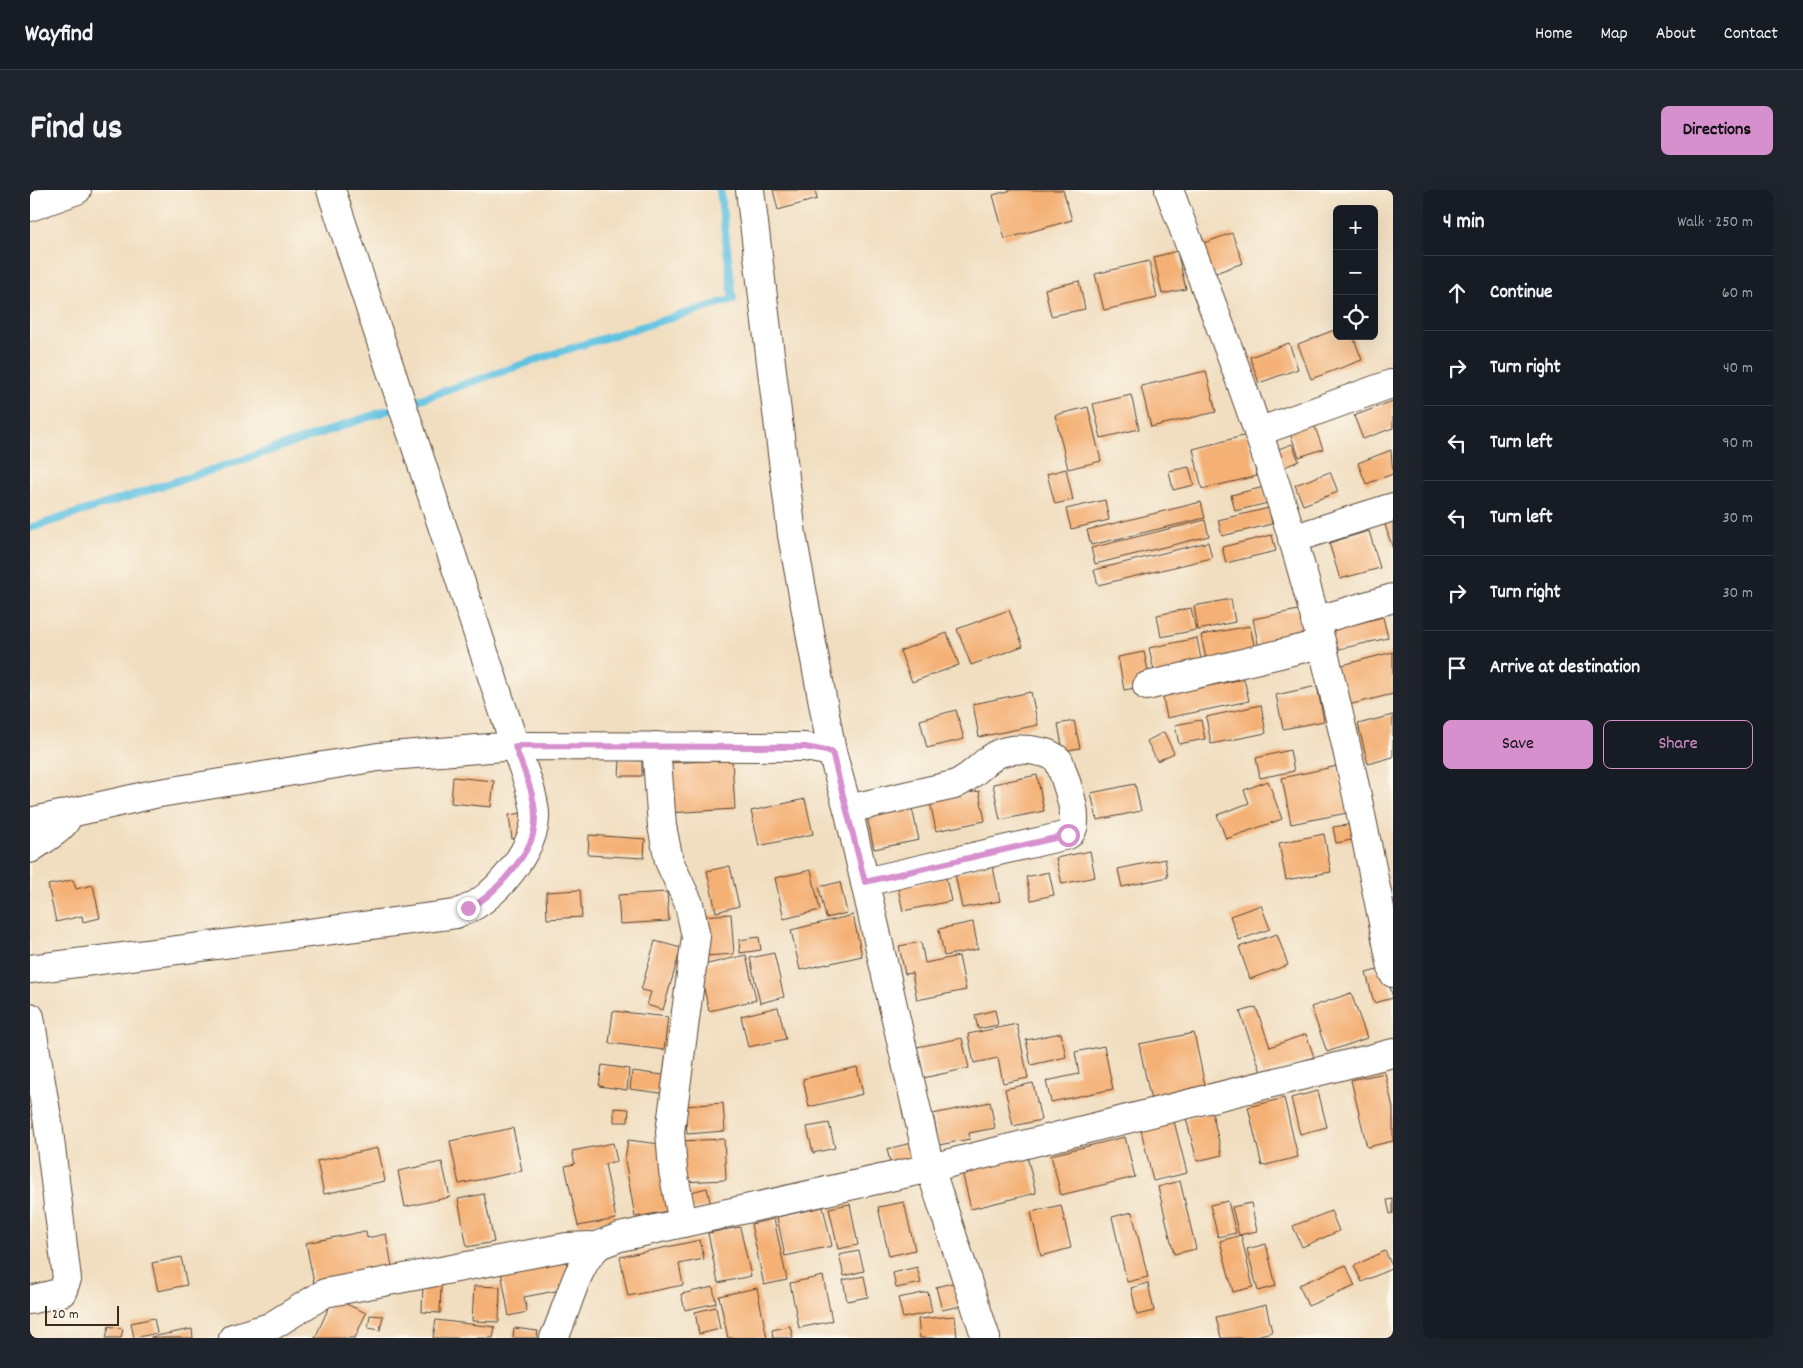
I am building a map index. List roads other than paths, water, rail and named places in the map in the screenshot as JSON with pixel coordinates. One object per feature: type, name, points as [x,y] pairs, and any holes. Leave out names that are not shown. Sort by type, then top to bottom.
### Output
[{"type":"street","points":[[30,207],[77,190]]},
{"type":"street","points":[[30,969],[456,914],[476,905],[506,878],[532,839],[535,815],[534,804],[331,190]]},
{"type":"street","points":[[750,190],[792,536],[832,752],[848,809],[930,1168],[986,1338]]},
{"type":"street","points":[[1168,190],[1258,432],[1292,540],[1383,876],[1393,973]]},
{"type":"street","points":[[1258,432],[1391,384]]},
{"type":"street","points":[[1292,540],[1393,506]]},
{"type":"street","points":[[1146,686],[1318,632],[1393,598]]},
{"type":"street","points":[[30,822],[154,794],[378,757],[515,746],[805,747],[832,752]]},
{"type":"street","points":[[656,746],[662,826],[669,862],[689,904],[696,937],[670,1132],[673,1171],[683,1223]]},
{"type":"street","points":[[848,809],[954,785],[965,780],[1000,752],[1017,748],[1042,752],[1053,756],[1059,761],[1074,812],[1075,822],[1072,832],[1068,835],[865,882]]},
{"type":"street","points":[[30,849],[62,827],[67,821],[69,812]]},
{"type":"street","points":[[30,1017],[48,1123],[67,1279],[62,1292],[30,1300]]},
{"type":"street","points":[[554,1338],[565,1315],[583,1262],[596,1249],[620,1237],[930,1168],[1393,1053]]},
{"type":"street","points":[[233,1338],[270,1327],[325,1293],[567,1247],[590,1246],[596,1249]]},
{"type":"waterway","points":[[30,528],[227,465],[562,351],[733,299],[720,190]]}]
